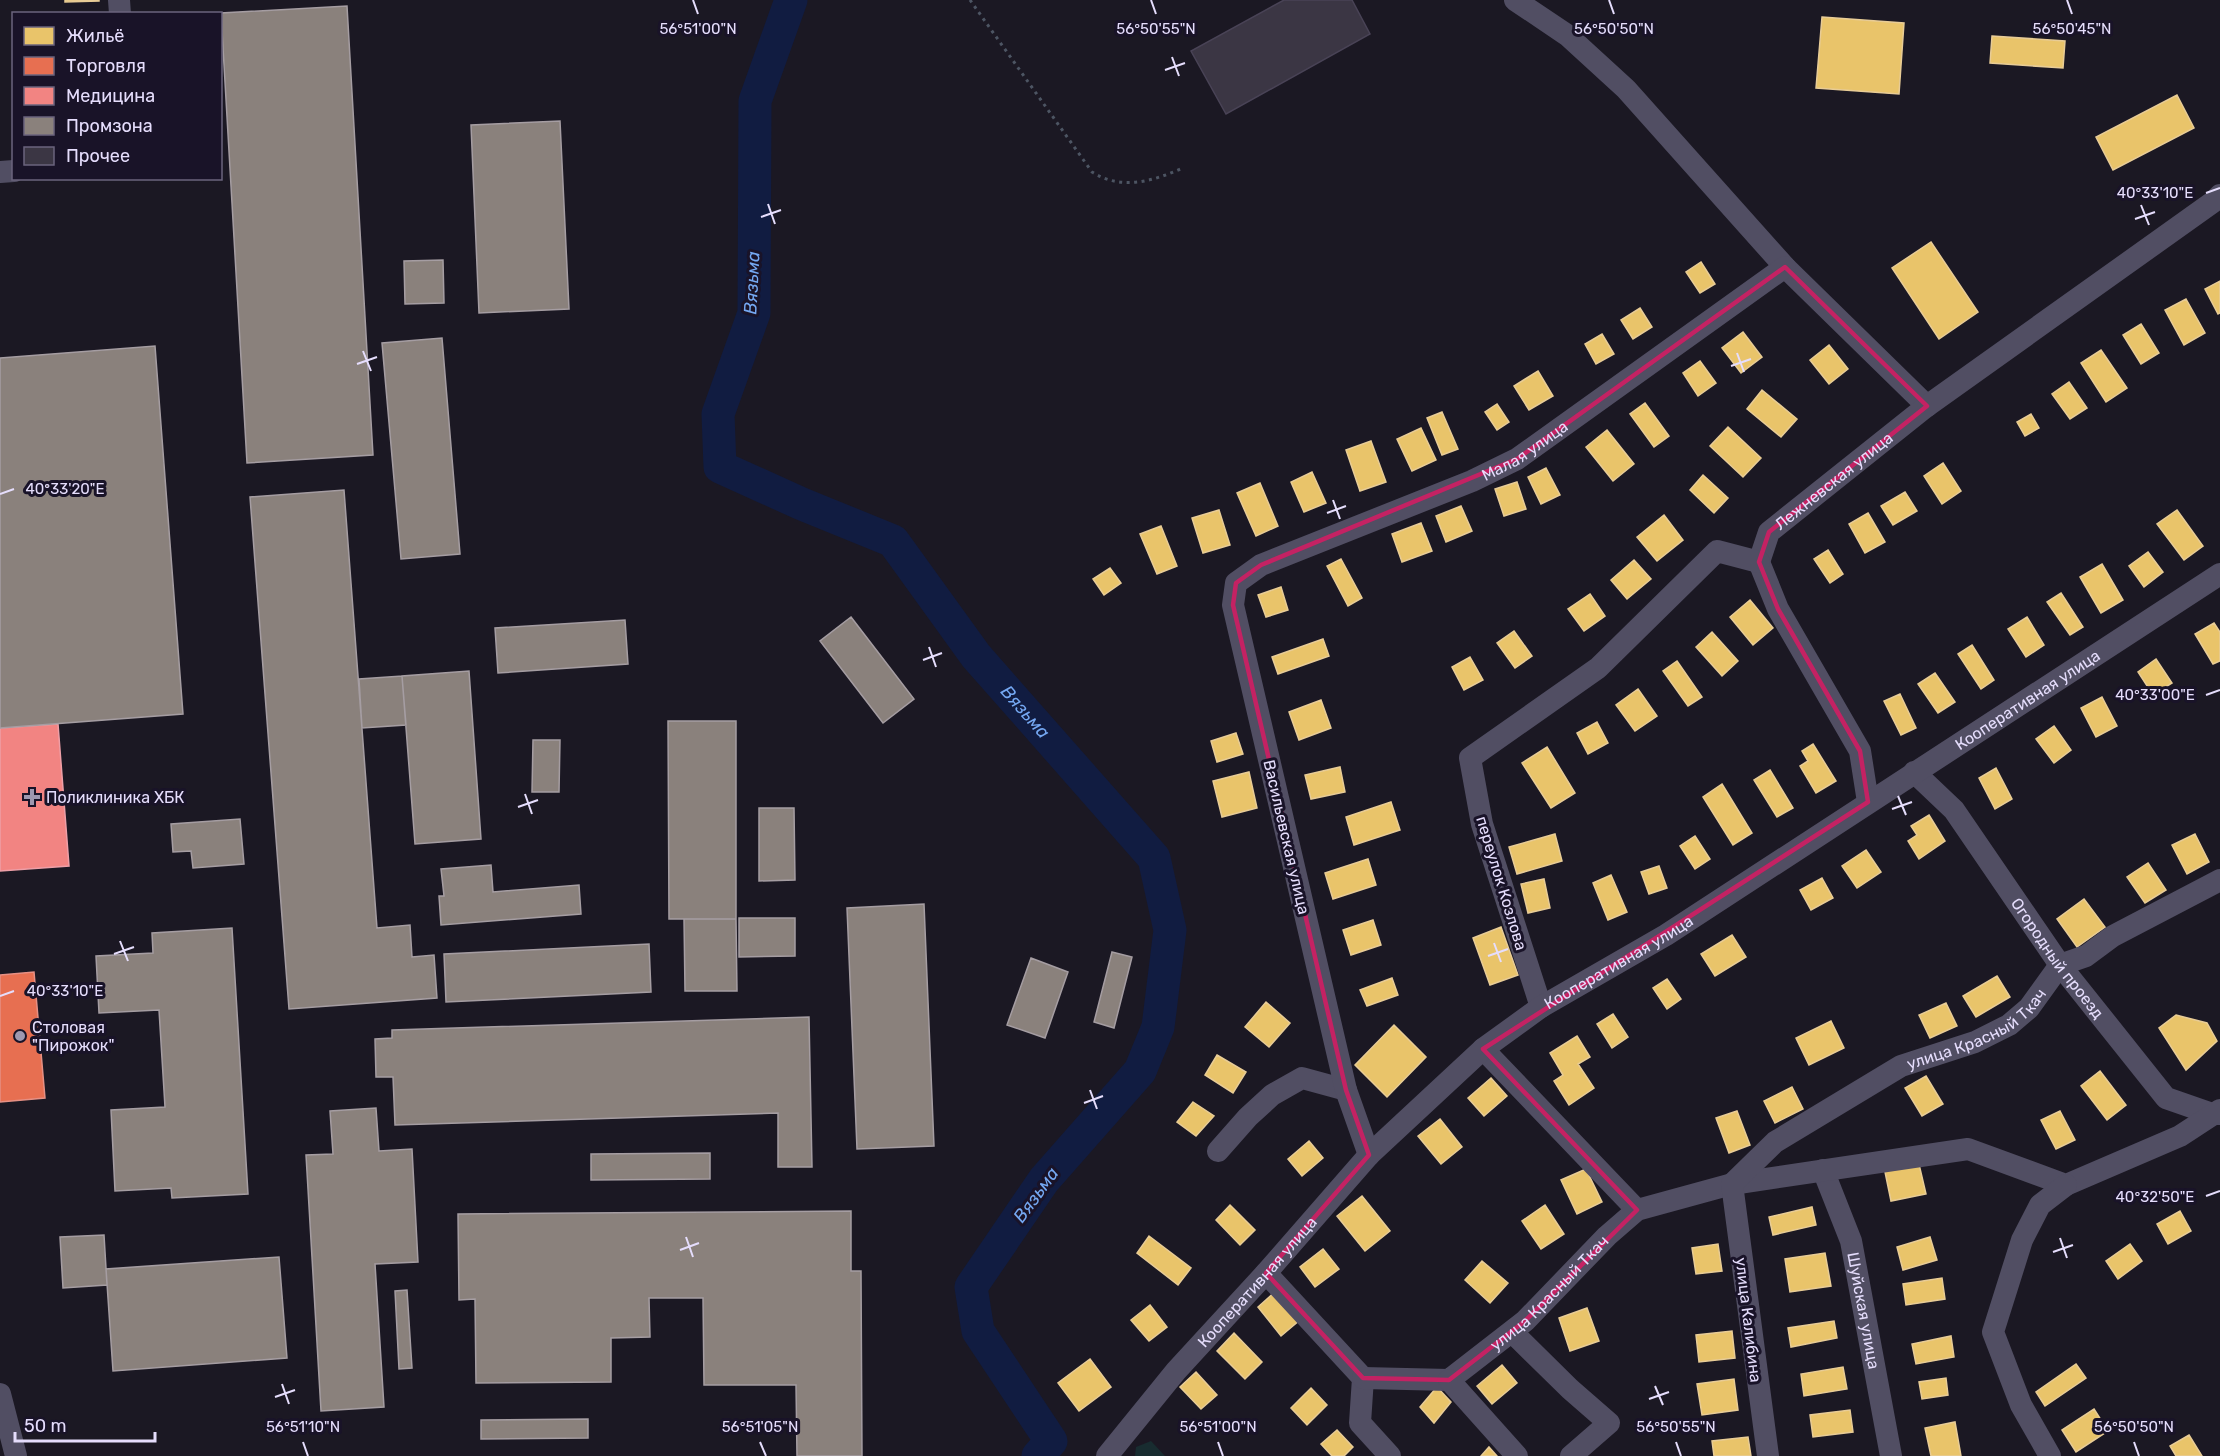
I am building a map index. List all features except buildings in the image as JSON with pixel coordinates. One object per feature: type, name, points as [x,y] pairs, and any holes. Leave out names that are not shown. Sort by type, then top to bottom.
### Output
[{"type":"street","points":[[1515,0],[1567,35],[1626,89],[1785,267],[1927,406]]},
{"type":"street","name":"Лежневская улица","points":[[1759,562],[1769,532],[1927,406],[2220,195]]},
{"type":"street","name":"Малая улица","points":[[1236,583],[1261,565],[1472,481],[1517,459],[1785,267]]},
{"type":"street","name":"переулок Козлова","points":[[1541,1007],[1482,824],[1470,758],[1598,668],[1717,551],[1759,562]]},
{"type":"street","points":[[1759,562],[1778,609],[1860,751],[1868,802]]},
{"type":"street","name":"Кооперативная улица","points":[[1107,1456],[1176,1371],[1266,1273],[1369,1155],[1483,1048],[1541,1007],[1666,935],[2220,574]]},
{"type":"street","name":"Васильевская улица","points":[[1236,583],[1233,605],[1346,1090],[1369,1155]]},
{"type":"street","name":"Огородный проезд","points":[[1914,772],[1954,810],[2060,965],[2166,1098],[2218,1113]]},
{"type":"street","points":[[2060,965],[2085,956],[2113,936],[2220,880]]},
{"type":"street","name":"улица Красный Ткач","points":[[1732,1184],[1775,1142],[1901,1066],[1975,1042],[2009,1025],[2029,1008],[2060,965]]},
{"type":"street","points":[[1483,1048],[1637,1210]]},
{"type":"street","points":[[1218,1151],[1248,1117],[1272,1095],[1302,1078],[1346,1090]]},
{"type":"street","points":[[2050,1456],[2021,1405],[1993,1332],[2022,1240],[2040,1204],[2066,1185],[2180,1136],[2218,1113]]},
{"type":"street","name":"улица Красный Ткач","points":[[1449,1380],[1525,1321],[1607,1236],[1637,1210],[1732,1184],[1968,1149],[2066,1185]]},
{"type":"street","name":"Шуйская улица","points":[[1823,1170],[1851,1241],[1891,1456]]},
{"type":"street","name":"улица Калибина","points":[[1732,1184],[1768,1456]]},
{"type":"street","points":[[1266,1273],[1363,1378],[1449,1380],[1516,1456]]},
{"type":"street","points":[[1512,1332],[1570,1389],[1609,1423],[1571,1456]]},
{"type":"street","points":[[1363,1378],[1360,1422],[1390,1456]]},
{"type":"street","points":[[0,1397],[14,1448]]},
{"type":"path","points":[[970,0],[1092,172],[1103,179],[1122,183],[1151,181],[1184,168]]},
{"type":"highlighted area","points":[[1785,267],[1927,406],[1769,532],[1759,562],[1778,609],[1860,751],[1868,802],[1483,1049],[1637,1210],[1525,1321],[1449,1380],[1363,1378],[1266,1273],[1369,1155],[1346,1090],[1233,605],[1236,583],[1261,565],[1517,459]]},
{"type":"green space","points":[[1151,1441],[1165,1456],[1135,1456],[1136,1447]]},
{"type":"waterway","name":"Вязьма","points":[[791,0],[755,101],[754,313],[718,414],[720,467],[893,541],[976,656],[1154,858],[1170,930],[1158,1027],[1140,1071],[1044,1180],[971,1287],[978,1331],[1051,1441],[1038,1456]]},
{"type":"place","name":"Поликлиника ХБК","points":[[32,797]]},
{"type":"place","name":"Столовая \"Пирожок\"","points":[[20,1036]]}]
